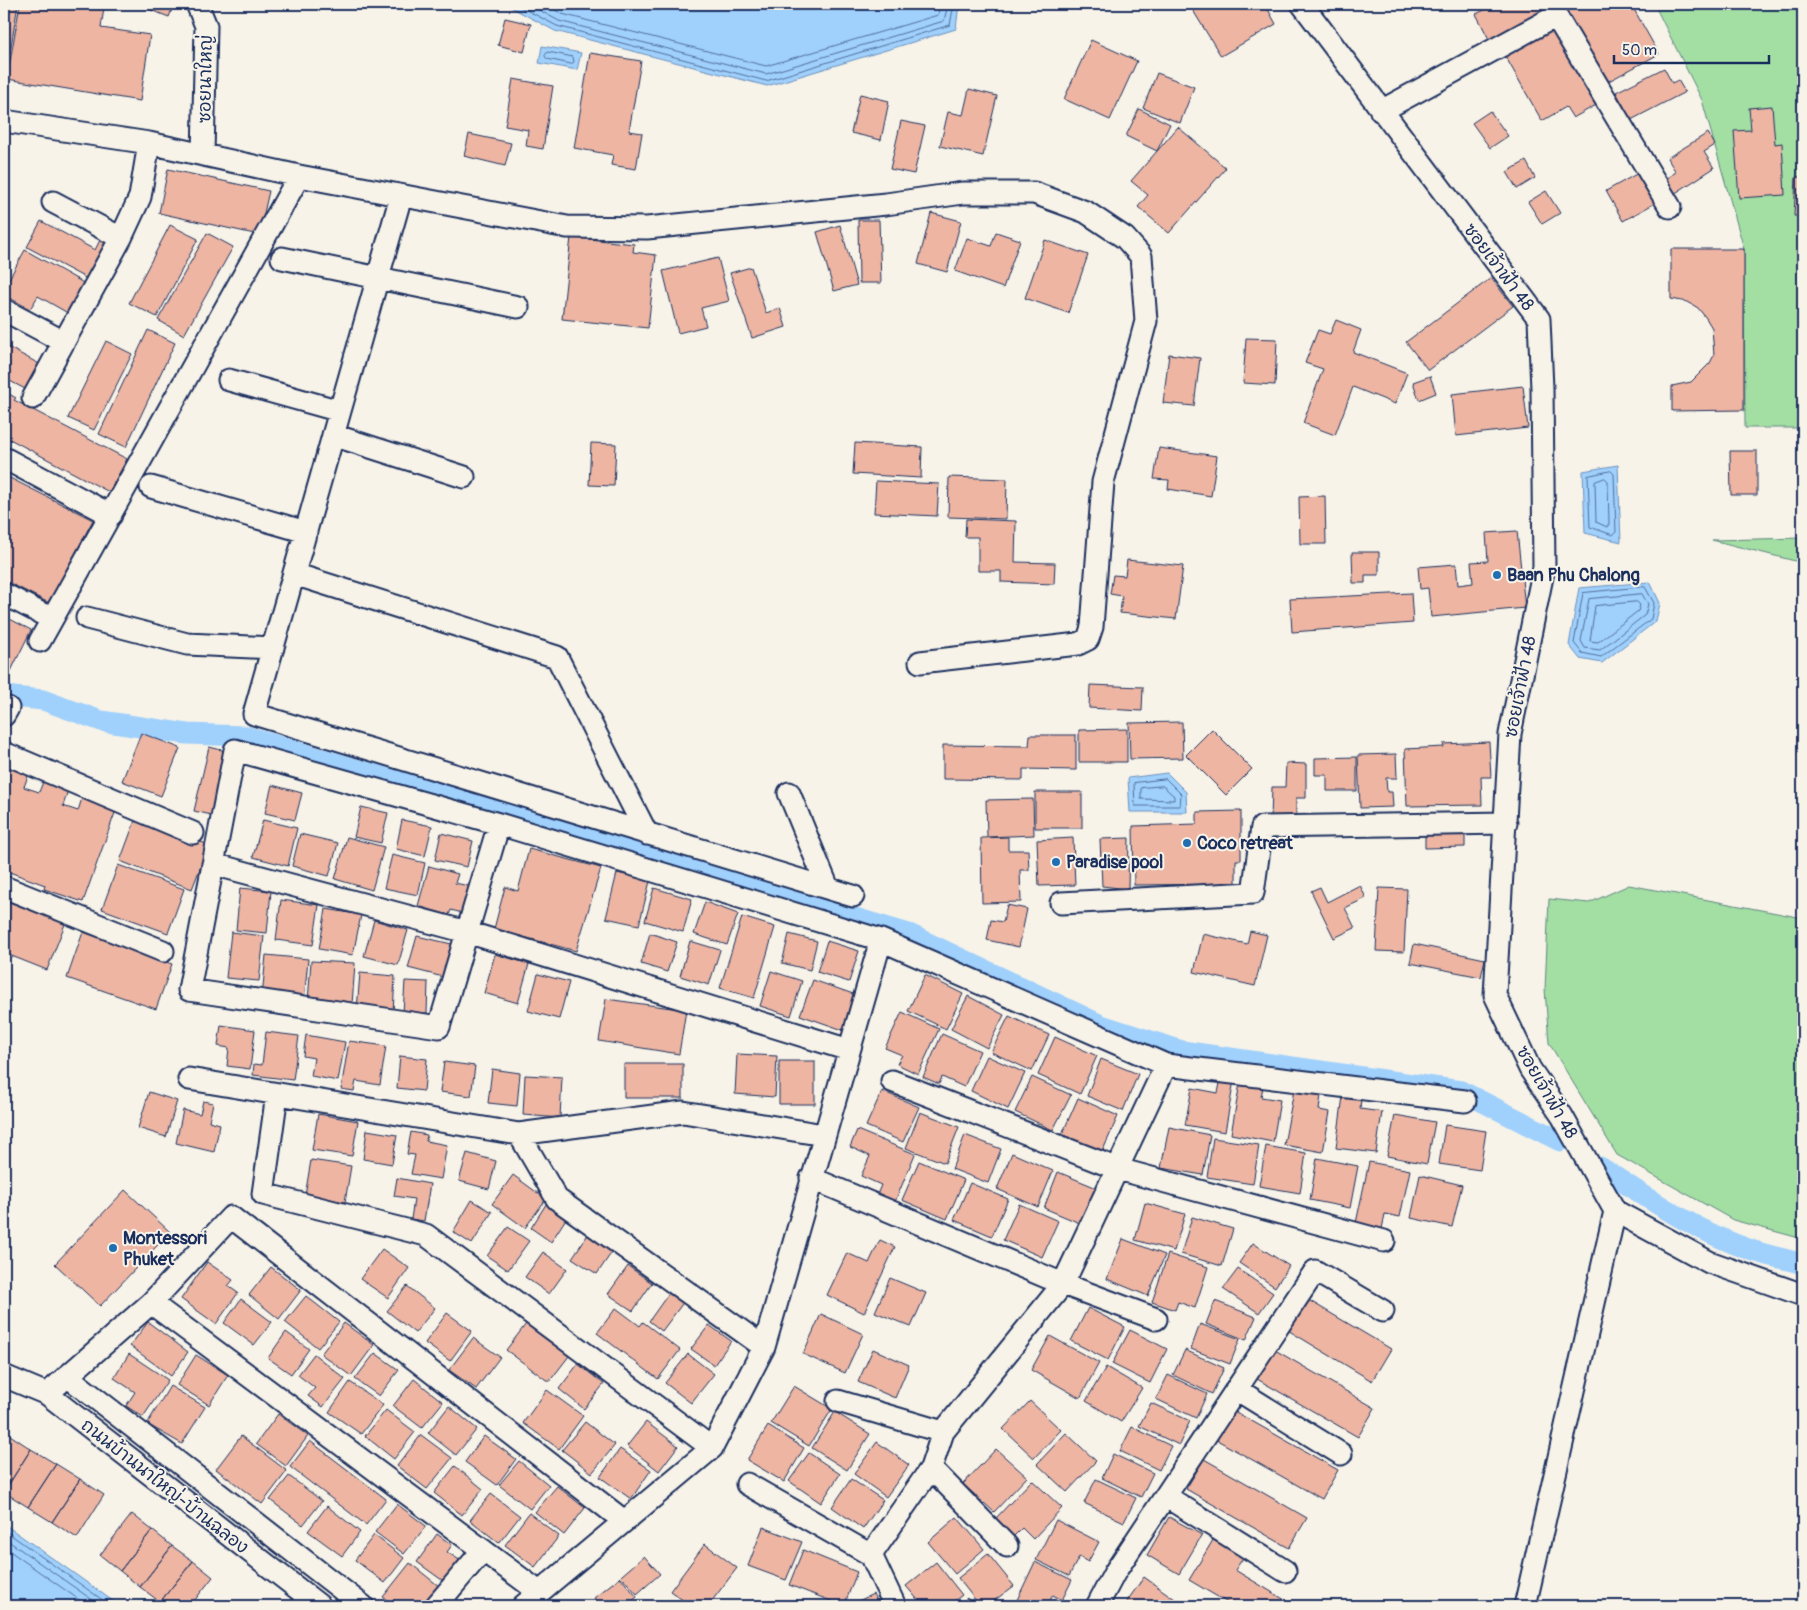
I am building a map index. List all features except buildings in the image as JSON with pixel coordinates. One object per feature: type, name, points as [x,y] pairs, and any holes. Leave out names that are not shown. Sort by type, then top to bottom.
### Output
[{"type":"street","name":"ซอยนาใหญ่","points":[[197,4],[206,26],[203,155]]},
{"type":"street","name":"ซอยเจ้าฟ้า 48","points":[[1302,4],[1539,319],[1542,389],[1544,568],[1510,734],[1495,995],[1530,1069],[1562,1116],[1615,1211]]},
{"type":"street","points":[[1381,110],[1552,10],[1670,207]]},
{"type":"street","points":[[4,120],[149,143],[299,176],[567,227],[647,228],[886,204],[963,193],[1034,194],[1086,212],[1125,238],[1141,256],[1146,321],[1103,482],[1099,520],[1096,593],[1092,627],[1088,639],[1078,644],[920,662]]},
{"type":"street","points":[[33,398],[121,238],[140,197],[149,143]]},
{"type":"street","points":[[40,641],[299,176]]},
{"type":"street","points":[[401,196],[254,714],[853,896]]},
{"type":"street","points":[[53,202],[121,238]]},
{"type":"street","points":[[282,258],[518,307]]},
{"type":"street","points":[[4,310],[64,342]]},
{"type":"street","points":[[229,380],[340,411]]},
{"type":"street","points":[[333,435],[464,477]]},
{"type":"street","points":[[4,458],[110,515]]},
{"type":"street","points":[[151,488],[306,532]]},
{"type":"street","points":[[294,574],[558,657],[647,834]]},
{"type":"street","points":[[4,594],[52,619]]},
{"type":"street","points":[[87,618],[187,644],[273,648]]},
{"type":"street","points":[[499,824],[438,1027],[189,990],[235,750],[499,824],[881,940],[1166,1065],[1465,1101]]},
{"type":"street","points":[[4,753],[193,833]]},
{"type":"street","points":[[788,793],[828,888]]},
{"type":"street","points":[[1061,903],[1253,894],[1262,827],[1506,823]]},
{"type":"street","points":[[213,864],[467,932],[849,1050]]},
{"type":"street","points":[[4,887],[163,951]]},
{"type":"street","points":[[523,1606],[712,1448],[764,1347],[811,1178],[881,940]]},
{"type":"street","points":[[870,1555],[931,1468],[943,1432],[1063,1284],[1166,1065]]},
{"type":"street","points":[[189,1079],[519,1134],[683,1112],[824,1135]]},
{"type":"street","points":[[892,1081],[1118,1168],[1384,1241]]},
{"type":"street","points":[[277,1094],[262,1194],[426,1235],[712,1448]]},
{"type":"street","points":[[519,1134],[557,1199],[764,1347]]},
{"type":"street","points":[[811,1178],[1063,1284],[1156,1319]]},
{"type":"street","points":[[1525,1606],[1615,1211],[1709,1262],[1803,1295]]},
{"type":"street","points":[[47,1394],[150,1303],[231,1217],[624,1521]]},
{"type":"street","points":[[1097,1606],[1115,1572],[1167,1497],[1315,1271],[1382,1311]]},
{"type":"street","points":[[150,1303],[539,1592]]},
{"type":"street","name":"ถนนบ้านนาใหญ่-บ้านฉลอง","points":[[4,1376],[47,1394],[320,1606]]},
{"type":"street","points":[[67,1376],[363,1606]]},
{"type":"street","points":[[1236,1389],[1341,1454]]},
{"type":"street","points":[[838,1401],[943,1432]]},
{"type":"street","points":[[931,1468],[1007,1546]]},
{"type":"street","points":[[747,1484],[870,1555],[895,1606]]},
{"type":"street","points":[[1167,1497],[1285,1571]]},
{"type":"street","points":[[436,1606],[482,1550]]},
{"type":"green space","points":[[1654,4],[1803,4],[1803,428],[1745,428],[1744,249],[1702,100]]},
{"type":"green space","points":[[1803,538],[1803,563],[1712,540]]},
{"type":"green space","points":[[1629,885],[1803,918],[1803,1239],[1733,1220],[1617,1155],[1549,1043],[1545,989],[1549,899],[1589,903]]},
{"type":"water","points":[[505,4],[959,4],[956,29],[767,86],[555,31]]},
{"type":"water","points":[[542,46],[581,53],[577,70],[539,63]]},
{"type":"water","points":[[1618,465],[1621,542],[1585,533],[1583,471]]},
{"type":"water","points":[[1650,582],[1660,603],[1656,621],[1602,663],[1580,659],[1569,645],[1579,588]]},
{"type":"water","points":[[1167,773],[1186,792],[1187,812],[1130,812],[1128,778]]},
{"type":"water","points":[[4,1524],[120,1606],[4,1606]]},
{"type":"waterway","points":[[4,696],[43,700],[101,721],[187,734],[245,736],[909,934],[1101,1025],[1182,1051],[1461,1091],[1560,1141]]},
{"type":"waterway","points":[[1600,1167],[1636,1191],[1711,1234],[1757,1252],[1803,1264]]},
{"type":"place","name":"Baan Phu Chalong","points":[[1497,575]]},
{"type":"place","name":"Coco retreat","points":[[1187,843]]},
{"type":"place","name":"Paradise pool","points":[[1056,862]]},
{"type":"place","name":"Montessori Phuket","points":[[113,1248]]}]
